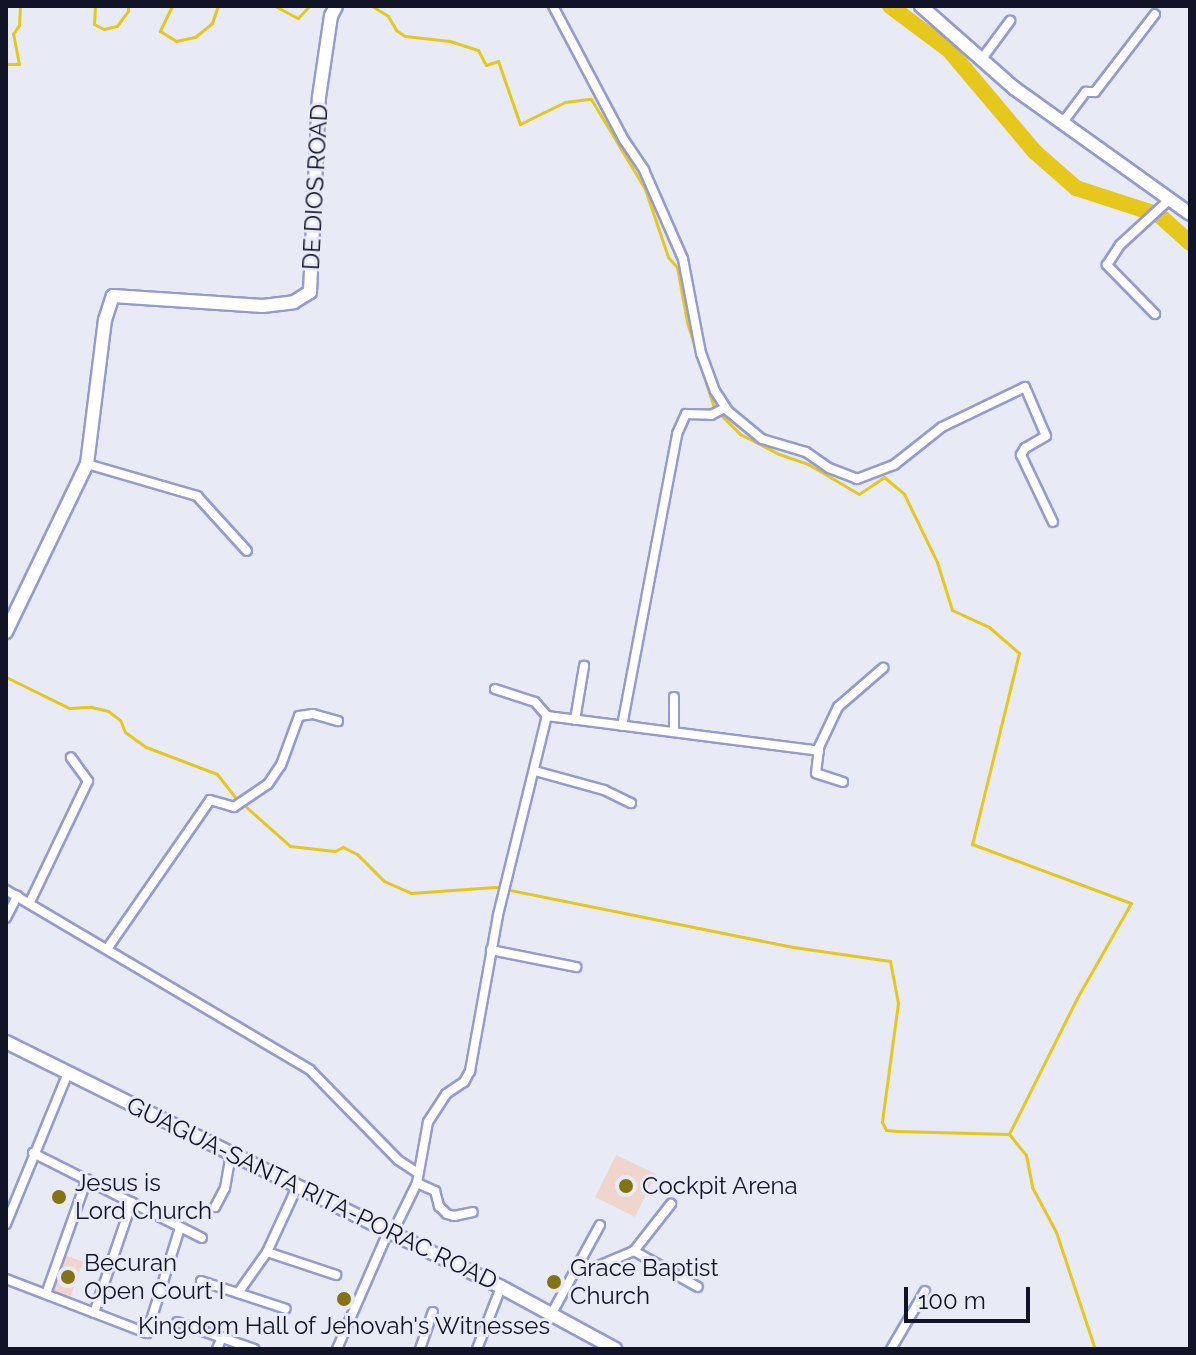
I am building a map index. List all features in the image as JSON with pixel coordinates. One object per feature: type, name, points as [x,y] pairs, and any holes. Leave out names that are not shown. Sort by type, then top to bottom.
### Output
[{"type":"street","name":"DE DIOS ROAD","points":[[6,632],[87,464],[105,320],[113,296],[263,306],[294,302],[310,292],[319,97],[331,16],[336,6]]},
{"type":"street","points":[[553,6],[648,179],[683,259],[701,353],[723,409],[762,439],[806,452],[829,468],[857,479],[894,465],[942,427],[1025,387],[1046,436],[1025,448],[1021,455],[1053,522]]},
{"type":"street","points":[[921,6],[981,60],[1168,202],[1190,214]]},
{"type":"street","points":[[1063,122],[1086,92],[1095,92],[1155,14]]},
{"type":"street","points":[[981,60],[1010,21]]},
{"type":"street","points":[[1155,314],[1107,265],[1120,245],[1168,202]]},
{"type":"street","points":[[622,726],[677,434],[686,414],[711,415],[723,409]]},
{"type":"street","points":[[87,464],[197,496],[247,551]]},
{"type":"street","points":[[575,720],[584,666]]},
{"type":"street","points":[[843,782],[816,773],[819,751],[838,707],[883,668]]},
{"type":"street","points":[[495,689],[535,702],[547,716],[819,751]]},
{"type":"street","points":[[674,697],[674,732]]},
{"type":"street","points":[[107,949],[203,806],[210,800],[234,807],[244,804],[268,784],[281,765],[299,716],[313,714],[338,721]]},
{"type":"street","points":[[337,1349],[417,1178],[428,1122],[446,1094],[464,1082],[470,1071],[491,950],[547,716]]},
{"type":"street","points":[[30,902],[88,781],[71,758]]},
{"type":"street","points":[[535,771],[604,790],[631,803]]},
{"type":"street","points":[[6,890],[310,1070],[398,1160],[435,1191],[439,1206],[447,1214],[473,1212]]},
{"type":"street","points":[[6,918],[17,896]]},
{"type":"street","points":[[491,950],[576,967]]},
{"type":"street","name":"GUAGUA-SANTA RITA-PORAC ROAD","points":[[6,1042],[501,1287],[615,1349]]},
{"type":"street","points":[[6,1224],[68,1073]]},
{"type":"street","points":[[33,1153],[202,1238]]},
{"type":"street","points":[[215,1207],[225,1188],[231,1153]]},
{"type":"street","points":[[46,1294],[87,1179]]},
{"type":"street","points":[[238,1293],[267,1252],[297,1187]]},
{"type":"street","points":[[94,1313],[132,1202]]},
{"type":"street","points":[[576,1269],[589,1270],[634,1251],[671,1204]]},
{"type":"street","points":[[552,1313],[600,1225]]},
{"type":"street","points":[[6,1279],[147,1333],[180,1228]]},
{"type":"street","points":[[634,1251],[698,1287]]},
{"type":"street","points":[[267,1252],[336,1275]]},
{"type":"street","points":[[201,1281],[286,1309]]},
{"type":"street","points":[[477,1349],[501,1287]]},
{"type":"street","points":[[891,1349],[925,1291]]},
{"type":"street","points":[[420,1349],[433,1312]]},
{"type":"street","points":[[177,1322],[253,1349]]},
{"type":"street","points":[[217,1349],[222,1337]]},
{"type":"shaded area","name":"Cockpit Arena","points":[[616,1155],[656,1174],[635,1217],[595,1197]]},
{"type":"shaded area","name":"Becuran Open Court I","points":[[65,1255],[83,1262],[70,1298],[52,1292]]},
{"type":"waterway","points":[[6,64],[19,64],[13,34],[19,25],[20,6]]},
{"type":"waterway","points":[[95,6],[94,24],[104,29],[117,26],[128,11],[128,6]]},
{"type":"waterway","points":[[172,6],[160,31],[176,41],[195,37],[212,23],[218,6]]},
{"type":"waterway","points":[[275,6],[298,18],[309,6]]},
{"type":"waterway","points":[[372,6],[388,16],[396,30],[405,36],[450,41],[478,50],[486,65],[498,61],[520,124],[565,102],[591,99],[645,189],[668,257],[677,267],[687,322],[714,408],[740,434],[779,454],[808,464],[859,494],[884,477],[904,494],[937,562],[952,610],[989,627],[1019,653],[972,844],[1131,903],[1077,998],[1009,1134]]},
{"type":"waterway","points":[[890,6],[949,50],[1035,152],[1076,188],[1159,215],[1190,243]]},
{"type":"waterway","points":[[6,677],[69,708],[91,707],[108,711],[120,720],[125,732],[146,747],[217,774],[235,797],[290,846],[335,851],[343,847],[357,854],[384,881],[411,893],[495,887],[793,947],[890,961],[898,1003],[882,1122],[886,1130],[1009,1134],[1026,1155],[1032,1187],[1056,1232],[1095,1349]]},
{"type":"place","name":"Cockpit Arena","points":[[626,1186]]},
{"type":"place","name":"Jesus is Lord Church","points":[[59,1197]]},
{"type":"place","name":"Becuran Open Court I","points":[[68,1277]]},
{"type":"place","name":"Grace Baptist Church","points":[[554,1282]]},
{"type":"place","name":"Kingdom Hall of Jehovah's Witnesses","points":[[344,1299]]}]
